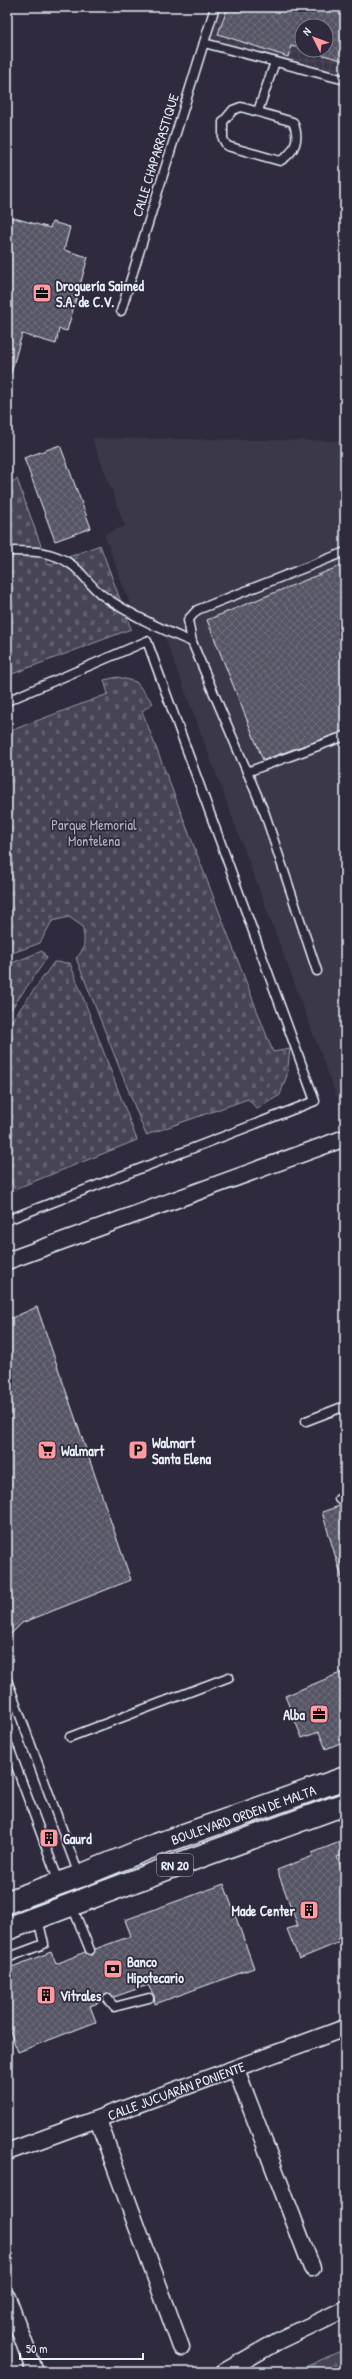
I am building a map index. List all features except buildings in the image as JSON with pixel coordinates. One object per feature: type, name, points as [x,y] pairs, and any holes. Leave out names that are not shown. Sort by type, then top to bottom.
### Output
[{"type":"highway","name":"BOULEVARD ORDEN DE MALTA","points":[[7,1902],[70,1880],[153,1846],[345,1778]]},
{"type":"highway","name":"BOULEVARD ORDEN DE MALTA","points":[[7,1930],[345,1805]]},
{"type":"street","points":[[7,1261],[344,1144]]},
{"type":"street","name":"CALLE JUCUARÁN PONIENTE","points":[[7,2152],[98,2120],[345,2028]]},
{"type":"street","points":[[236,2069],[312,2268]]},
{"type":"street","points":[[98,2120],[181,2347]]},
{"type":"street","points":[[7,2297],[35,2372]]},
{"type":"street","points":[[224,2372],[278,2341],[345,2309]]},
{"type":"lane","name":"CALLE CHAPARRASTIQUE","points":[[121,311],[215,7]]},
{"type":"lane","points":[[204,43],[345,80]]},
{"type":"lane","points":[[258,111],[275,62]]},
{"type":"lane","points":[[241,107],[258,111],[293,122],[296,128],[297,135],[294,148],[280,161],[228,146],[223,139],[222,122],[233,110],[241,107]]},
{"type":"lane","points":[[7,551],[34,550],[54,555],[72,565],[86,582],[103,595],[153,626],[192,642]]},
{"type":"lane","points":[[317,971],[264,814],[192,642],[188,628],[188,620],[198,610],[345,552]]},
{"type":"lane","points":[[7,701],[147,641],[316,1101],[7,1220]]},
{"type":"lane","points":[[247,772],[345,736]]},
{"type":"lane","points":[[306,1421],[345,1406]]},
{"type":"lane","points":[[70,1737],[229,1678]]},
{"type":"lane","points":[[7,1680],[10,1698],[70,1880]]},
{"type":"lane","points":[[7,1742],[70,1880]]},
{"type":"lane","points":[[72,1905],[90,1950]]},
{"type":"lane","points":[[7,1958],[44,1944],[37,1918]]},
{"type":"lane","points":[[108,1999],[114,2007],[120,2007],[149,1998]]},
{"type":"shaded area","points":[[215,7],[345,7],[345,80],[204,43]]},
{"type":"shaded area","points":[[92,438],[345,441],[345,1119],[158,619],[138,626],[104,534],[125,526]]},
{"type":"green space","points":[[17,479],[48,565],[100,545],[131,629],[7,676],[7,485]]},
{"type":"green space","name":"Parque Memorial Montelena","points":[[118,677],[136,682],[153,703],[142,711],[273,1052],[290,1049],[287,1075],[280,1095],[257,1109],[248,1099],[146,1135],[76,958],[82,951],[84,944],[82,926],[69,917],[52,921],[40,943],[7,955],[7,732],[108,694],[104,680]]},
{"type":"green space","points":[[42,951],[47,958],[7,1015],[7,965]]},
{"type":"green space","points":[[54,962],[70,963],[137,1140],[15,1189],[12,1183],[7,1185],[7,1027]]},
{"type":"green space","points":[[345,2349],[345,2372],[294,2372]]},
{"type":"place","name":"Droguería Saimed S.A. de C.V.","points":[[42,293]]},
{"type":"place","name":"Walmart","points":[[47,1450]]},
{"type":"place","name":"Walmart Santa Elena","points":[[138,1450]]},
{"type":"place","name":"Alba","points":[[319,1714]]},
{"type":"place","name":"Gaurd","points":[[49,1838]]},
{"type":"place","name":"Made Center","points":[[309,1910]]},
{"type":"place","name":"Banco Hipotecario","points":[[113,1969]]},
{"type":"place","name":"Vitrales","points":[[46,1995]]}]
